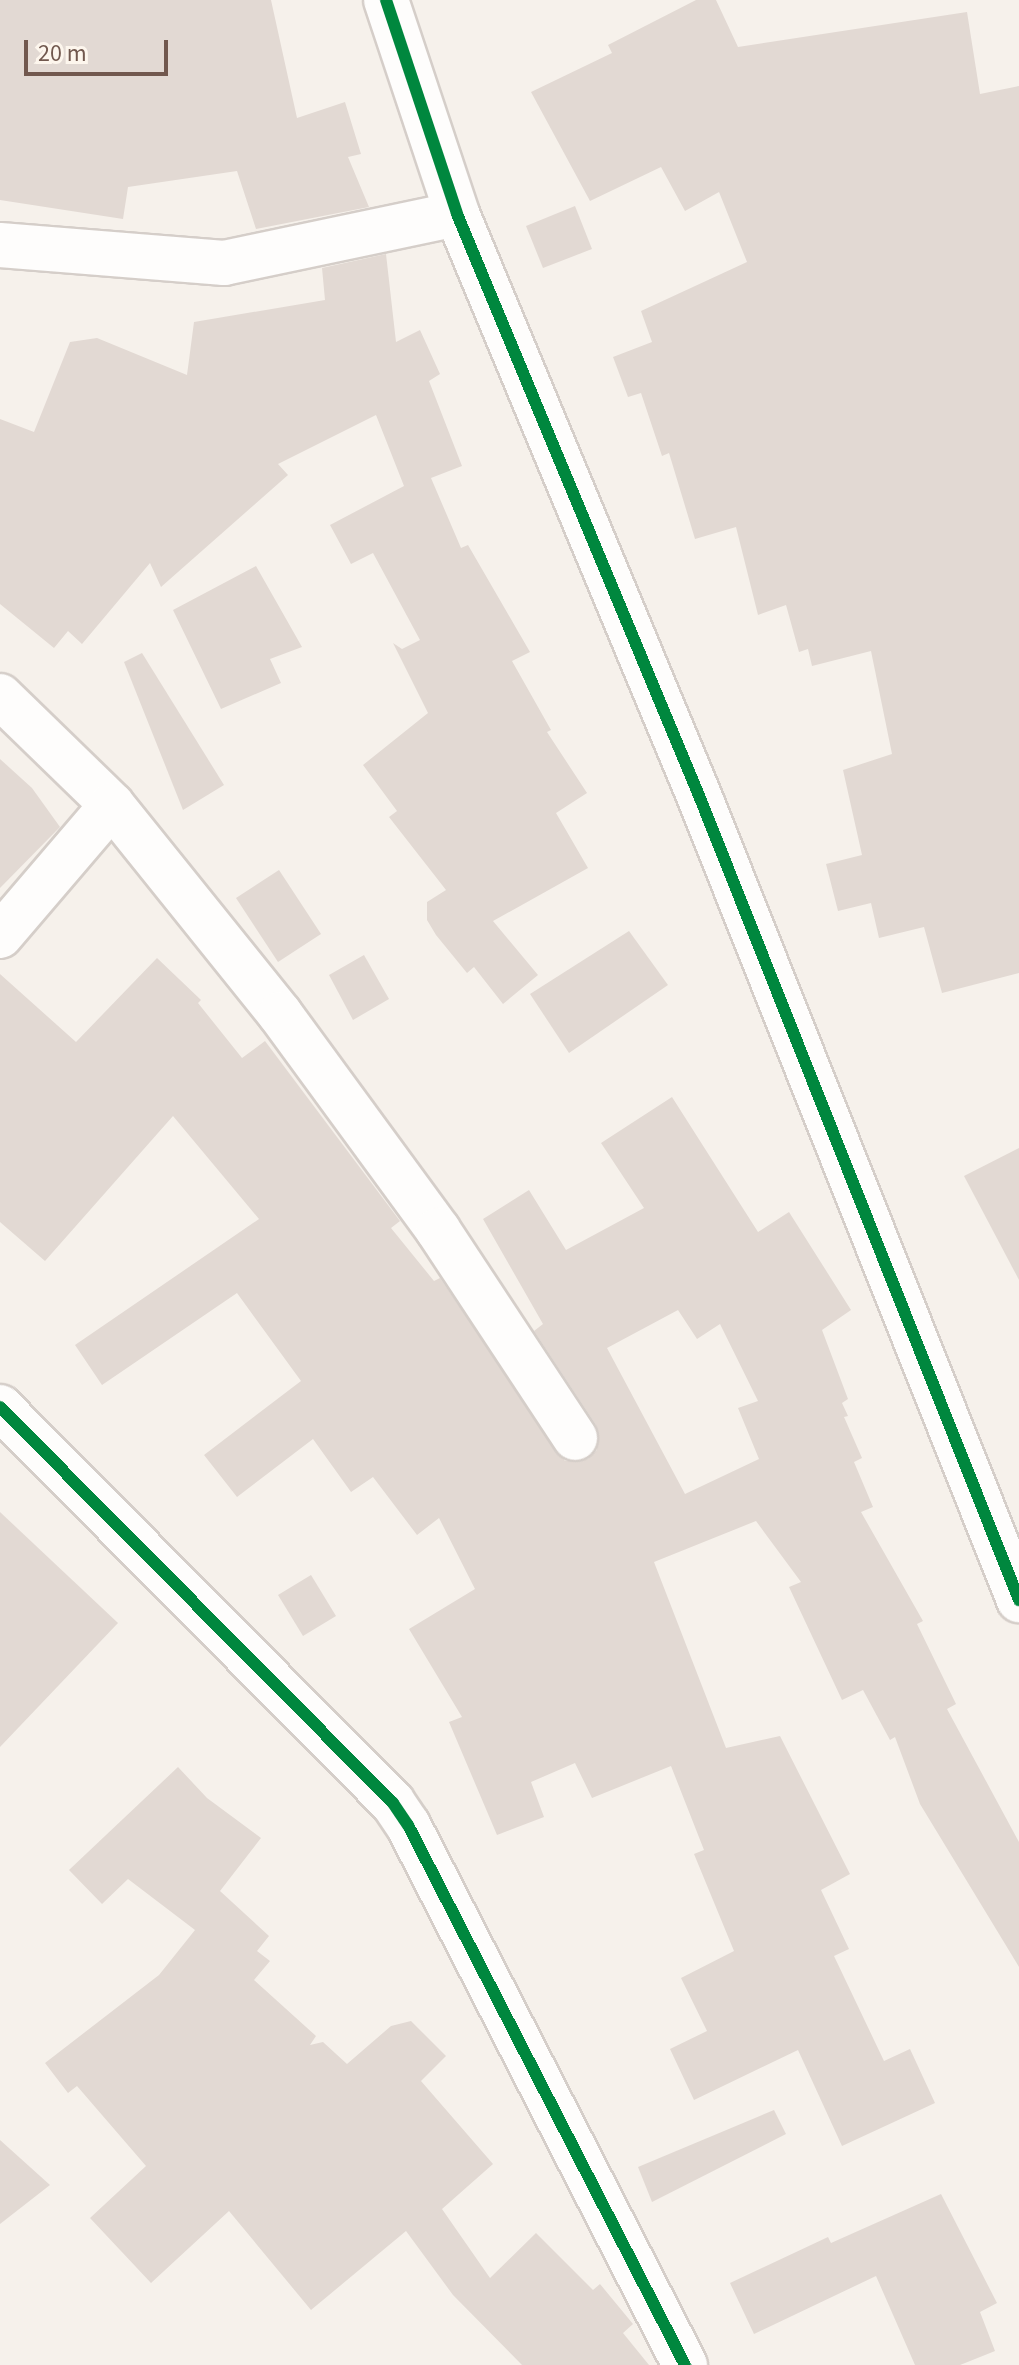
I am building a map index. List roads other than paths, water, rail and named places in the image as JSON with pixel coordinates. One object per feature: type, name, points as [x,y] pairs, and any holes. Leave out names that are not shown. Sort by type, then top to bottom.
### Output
[{"type":"street","points":[[386,0],[457,214],[726,862],[1019,1600]]},
{"type":"street","points":[[0,245],[224,263],[457,214]]},
{"type":"street","points":[[0,696],[112,805],[280,1014],[438,1230],[575,1438]]},
{"type":"street","points":[[0,936],[112,805]]},
{"type":"street","points":[[0,1407],[400,1814],[685,2365]]}]
